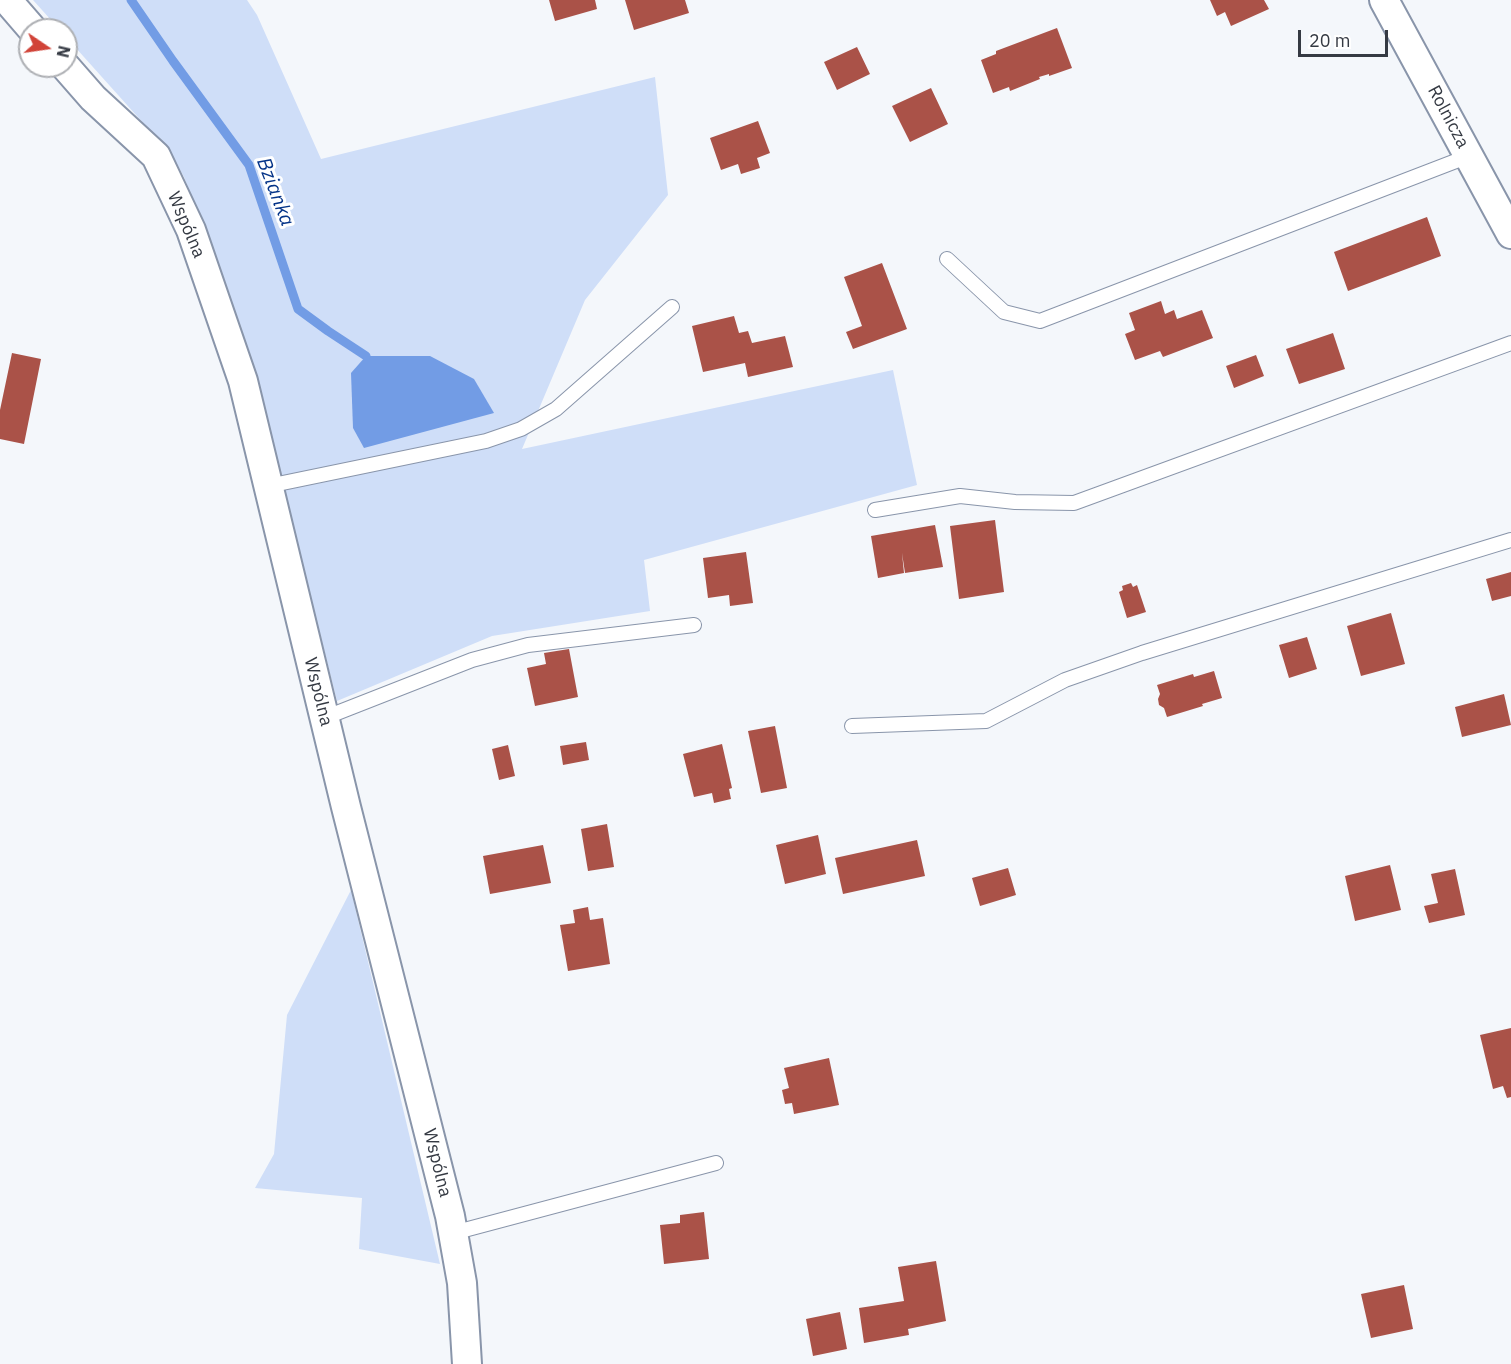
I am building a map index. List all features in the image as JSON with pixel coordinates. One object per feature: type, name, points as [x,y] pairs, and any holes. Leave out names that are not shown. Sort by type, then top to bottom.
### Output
[{"type":"street","points":[[7,0],[23,18]]},
{"type":"street","name":"Rolnicza","points":[[1384,0],[1511,234]]},
{"type":"street","name":"Wspólna","points":[[76,78],[93,98],[156,156],[191,230],[243,381],[324,718],[416,1076],[453,1233],[462,1284],[467,1364]]},
{"type":"lane","points":[[946,259],[1004,312],[1040,321],[1469,156]]},
{"type":"lane","points":[[268,486],[486,441],[521,429],[556,409],[672,307]]},
{"type":"lane","points":[[875,510],[960,496],[1015,502],[1074,503],[1511,343]]},
{"type":"lane","points":[[852,726],[986,721],[1065,680],[1142,652],[1511,540]]},
{"type":"lane","points":[[324,718],[472,660],[528,645],[694,625]]},
{"type":"lane","points":[[453,1233],[716,1163]]},
{"type":"shaded area","points":[[33,0],[247,0],[257,15],[321,159],[655,77],[668,195],[585,300],[522,449],[893,370],[917,485],[644,560],[650,611],[492,636],[337,701],[245,340],[184,177],[171,154],[78,50],[78,18],[49,18]]},
{"type":"shaded area","points":[[351,890],[440,1264],[359,1249],[362,1198],[255,1188],[274,1154],[287,1015]]},
{"type":"water","points":[[366,356],[430,356],[474,379],[494,413],[364,448],[353,428],[351,373]]},
{"type":"building","points":[[549,0],[595,0],[597,9],[555,21]]},
{"type":"building","points":[[625,0],[685,0],[689,13],[634,30]]},
{"type":"building","points":[[1210,0],[1264,0],[1269,9],[1231,26],[1225,12],[1217,16]]},
{"type":"building","points":[[1057,28],[1072,68],[1039,77],[1040,79],[1010,91],[1009,87],[993,93],[981,60],[996,54],[996,51]]},
{"type":"building","points":[[857,47],[870,74],[837,90],[824,62]]},
{"type":"building","points":[[931,88],[948,124],[910,142],[892,106]]},
{"type":"building","points":[[758,121],[770,153],[757,158],[760,168],[741,174],[738,164],[721,170],[710,138]]},
{"type":"building","points":[[1427,217],[1441,256],[1348,291],[1334,252]]},
{"type":"building","points":[[882,263],[907,329],[853,349],[846,332],[862,326],[844,277]]},
{"type":"building","points":[[1161,301],[1165,314],[1174,310],[1177,319],[1202,310],[1213,338],[1163,357],[1160,351],[1135,360],[1125,334],[1135,330],[1129,313]]},
{"type":"building","points":[[734,316],[739,333],[748,331],[752,343],[785,336],[793,367],[748,377],[745,363],[703,372],[692,326]]},
{"type":"building","points":[[1333,333],[1345,369],[1299,384],[1286,349]]},
{"type":"building","points":[[12,353],[41,359],[24,444],[0,439],[0,410]]},
{"type":"building","points":[[1256,355],[1264,376],[1234,388],[1226,366]]},
{"type":"building","points":[[995,520],[1004,592],[959,599],[950,526]]},
{"type":"building","points":[[935,525],[943,567],[905,573],[902,553],[904,573],[878,578],[871,536]]},
{"type":"building","points":[[746,552],[753,603],[730,606],[729,595],[708,598],[703,558]]},
{"type":"building","points":[[1511,572],[1511,596],[1492,601],[1486,579]]},
{"type":"building","points":[[1131,583],[1133,587],[1137,585],[1146,612],[1127,618],[1119,592],[1123,590],[1122,586]]},
{"type":"building","points":[[1391,613],[1405,664],[1361,676],[1347,626]]},
{"type":"building","points":[[1307,637],[1317,669],[1289,678],[1279,645]]},
{"type":"building","points":[[569,649],[578,697],[535,706],[527,668],[546,664],[544,653]]},
{"type":"building","points":[[1214,671],[1222,698],[1167,717],[1164,708],[1159,705],[1160,694],[1157,685],[1193,674],[1194,677]]},
{"type":"building","points":[[1504,694],[1511,725],[1462,737],[1455,707]]},
{"type":"building","points":[[775,726],[787,788],[761,793],[748,731]]},
{"type":"building","points":[[586,742],[589,760],[563,765],[560,746]]},
{"type":"building","points":[[722,744],[732,788],[729,789],[731,799],[714,803],[712,793],[694,797],[683,754]]},
{"type":"building","points":[[508,745],[515,776],[499,780],[492,749]]},
{"type":"building","points":[[607,824],[614,867],[588,871],[581,829]]},
{"type":"building","points":[[818,835],[826,874],[785,884],[776,845]]},
{"type":"building","points":[[917,840],[925,876],[843,894],[835,858]]},
{"type":"building","points":[[543,845],[551,883],[490,894],[483,856]]},
{"type":"building","points":[[1390,865],[1401,910],[1355,921],[1345,876]]},
{"type":"building","points":[[1008,868],[1016,895],[980,906],[972,878]]},
{"type":"building","points":[[1455,869],[1465,915],[1429,923],[1424,906],[1438,903],[1431,874]]},
{"type":"building","points":[[588,907],[590,920],[603,918],[610,964],[568,971],[560,925],[575,923],[573,910]]},
{"type":"building","points":[[1511,1028],[1511,1097],[1507,1098],[1503,1086],[1493,1089],[1480,1035]]},
{"type":"building","points":[[829,1058],[839,1105],[794,1114],[792,1103],[785,1104],[782,1090],[789,1088],[784,1068]]},
{"type":"building","points":[[704,1212],[709,1259],[664,1264],[660,1225],[680,1223],[680,1215]]},
{"type":"building","points":[[936,1261],[946,1321],[908,1329],[909,1335],[864,1343],[859,1308],[904,1301],[898,1267]]},
{"type":"building","points":[[1404,1285],[1413,1329],[1371,1338],[1361,1294]]},
{"type":"building","points":[[840,1312],[847,1349],[813,1356],[806,1319]]},
{"type":"waterway","name":"Bzianka","points":[[131,0],[249,165],[298,309],[366,356]]}]
